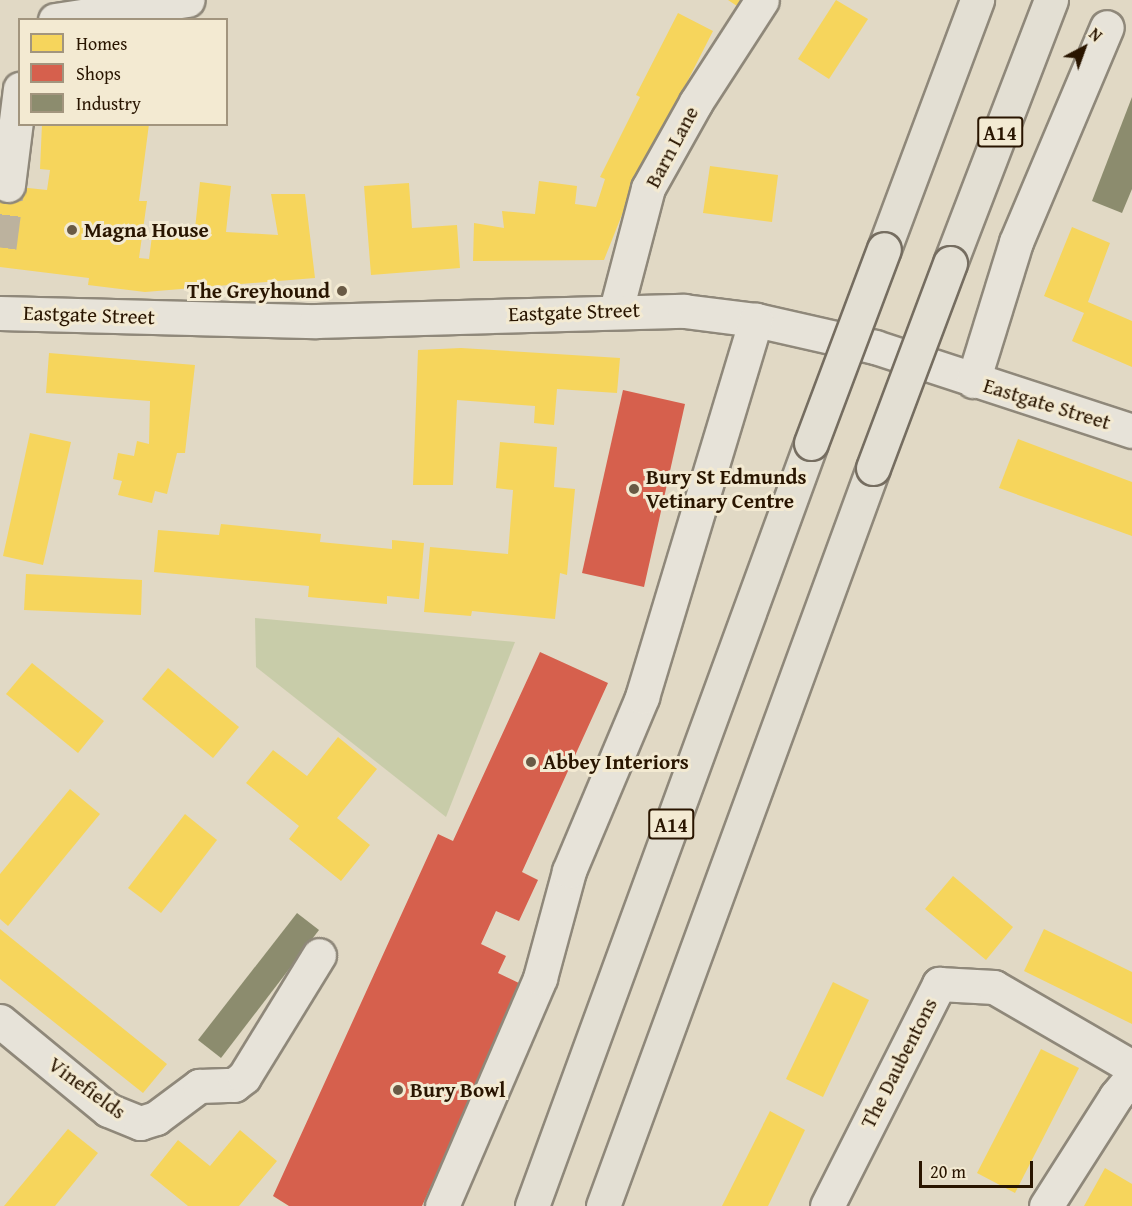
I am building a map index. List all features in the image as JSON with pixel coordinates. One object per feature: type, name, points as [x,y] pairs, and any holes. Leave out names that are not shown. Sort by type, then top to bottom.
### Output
[{"type":"highway","name":"A14","points":[[532,1206],[811,443],[977,0]]},
{"type":"highway","name":"A14","points":[[603,1206],[873,468],[1051,0]]},
{"type":"street","points":[[68,18],[187,0]]},
{"type":"street","name":"Barn Lane","points":[[616,310],[648,188],[696,102],[762,0]]},
{"type":"street","points":[[972,381],[1016,242],[1107,27]]},
{"type":"street","points":[[8,186],[18,105]]},
{"type":"street","name":"Eastgate Street","points":[[0,312],[316,321],[616,310],[684,310],[756,320],[875,347],[972,381],[1132,431]]},
{"type":"street","points":[[442,1206],[540,978],[569,871],[642,697],[756,320]]},
{"type":"street","name":"Vinefields","points":[[0,1021],[108,1110],[140,1123],[156,1118],[200,1086],[234,1085],[244,1077],[319,955]]},
{"type":"street","name":"The Daubentons","points":[[827,1206],[939,984],[994,987],[1132,1067]]},
{"type":"street","points":[[1046,1206],[1116,1096],[1132,1077]]},
{"type":"green space","points":[[255,618],[515,642],[446,817],[256,667]]},
{"type":"building: Homes","points":[[728,0],[741,0],[737,6]]},
{"type":"building: Homes","points":[[836,0],[868,19],[829,79],[798,59]]},
{"type":"building: Homes","points":[[678,13],[713,31],[631,192],[604,260],[473,261],[474,223],[504,228],[502,211],[535,214],[539,181],[577,186],[575,204],[596,207],[605,179],[600,177],[640,97],[636,95]]},
{"type":"building: Homes","name":"Magna House","points":[[42,126],[149,126],[139,201],[147,201],[139,258],[149,259],[152,236],[194,238],[200,182],[231,186],[226,232],[278,235],[271,194],[305,194],[315,278],[145,292],[88,285],[89,278],[0,267],[0,185],[47,190],[50,170],[40,169]]},
{"type":"building: Homes","points":[[710,166],[778,175],[772,222],[703,213]]},
{"type":"building: Homes","points":[[409,183],[412,228],[457,225],[460,268],[371,275],[364,186]]},
{"type":"building: Homes","points":[[1072,227],[1110,243],[1088,302],[1132,321],[1132,367],[1072,341],[1084,313],[1044,296]]},
{"type":"building: Homes","points":[[461,348],[620,358],[617,393],[557,389],[554,425],[534,423],[535,406],[457,400],[453,485],[413,485],[418,350]]},
{"type":"building: Homes","points":[[49,353],[195,365],[185,453],[177,453],[167,494],[155,491],[152,503],[118,495],[122,481],[113,479],[118,453],[134,456],[137,441],[149,444],[150,401],[46,393]]},
{"type":"building: Homes","points":[[30,433],[71,442],[43,565],[3,556]]},
{"type":"building: Homes","points":[[1018,439],[1132,482],[1132,536],[999,488]]},
{"type":"building: Homes","points":[[500,442],[557,447],[554,487],[575,489],[567,575],[560,573],[555,619],[472,611],[471,616],[424,612],[430,547],[508,554],[513,490],[496,488]]},
{"type":"building: Homes","points":[[221,524],[321,534],[320,542],[392,549],[392,540],[424,543],[419,599],[387,596],[387,604],[308,597],[309,586],[154,572],[158,530],[219,535]]},
{"type":"building: Homes","points":[[26,574],[142,580],[141,615],[24,610]]},
{"type":"building: Homes","points":[[32,663],[104,721],[78,753],[6,694]]},
{"type":"building: Homes","points":[[168,668],[239,727],[213,758],[142,699]]},
{"type":"building: Homes","points":[[338,737],[377,769],[337,818],[370,845],[341,881],[289,839],[299,826],[246,783],[273,750],[307,776]]},
{"type":"building: Homes","points":[[70,789],[100,814],[8,926],[0,919],[0,874]]},
{"type":"building: Homes","points":[[185,814],[217,840],[161,913],[128,888]]},
{"type":"building: Homes","points":[[953,876],[1013,927],[986,960],[925,909]]},
{"type":"building: Homes","points":[[0,929],[167,1064],[143,1093],[0,979]]},
{"type":"building: Homes","points":[[1044,929],[1132,972],[1132,1024],[1024,971]]},
{"type":"building: Homes","points":[[833,982],[869,1000],[823,1097],[786,1079]]},
{"type":"building: Homes","points":[[1041,1049],[1079,1068],[1015,1193],[977,1173]]},
{"type":"building: Homes","points":[[770,1111],[805,1130],[768,1206],[722,1206]]},
{"type":"building: Homes","points":[[68,1129],[98,1153],[55,1206],[4,1206]]},
{"type":"building: Homes","points":[[240,1130],[277,1161],[239,1206],[188,1206],[150,1175],[178,1140],[210,1166]]},
{"type":"building: Homes","points":[[1105,1168],[1132,1184],[1132,1206],[1084,1206]]},
{"type":"building: Shops","name":"Bury St Edmunds Vetinary Centre","points":[[623,390],[685,404],[644,587],[582,573]]},
{"type":"building: Shops","name":"Bury Bowl","points":[[540,652],[608,683],[522,872],[538,880],[519,921],[496,911],[481,944],[506,956],[498,973],[523,985],[422,1206],[289,1206],[273,1196],[438,834],[453,841]]},
{"type":"building: Industry","points":[[1132,97],[1132,189],[1122,213],[1092,201]]},
{"type":"building: Industry","points":[[297,913],[319,930],[221,1058],[198,1040]]},
{"type":"tunnel","points":[[0,247],[8,185]]},
{"type":"place","name":"Magna House","points":[[72,230]]},
{"type":"place","name":"The Greyhound","points":[[342,291]]},
{"type":"place","name":"Bury St Edmunds Vetinary Centre","points":[[634,489]]},
{"type":"place","name":"Abbey Interiors","points":[[531,762]]},
{"type":"place","name":"Bury Bowl","points":[[398,1090]]}]
